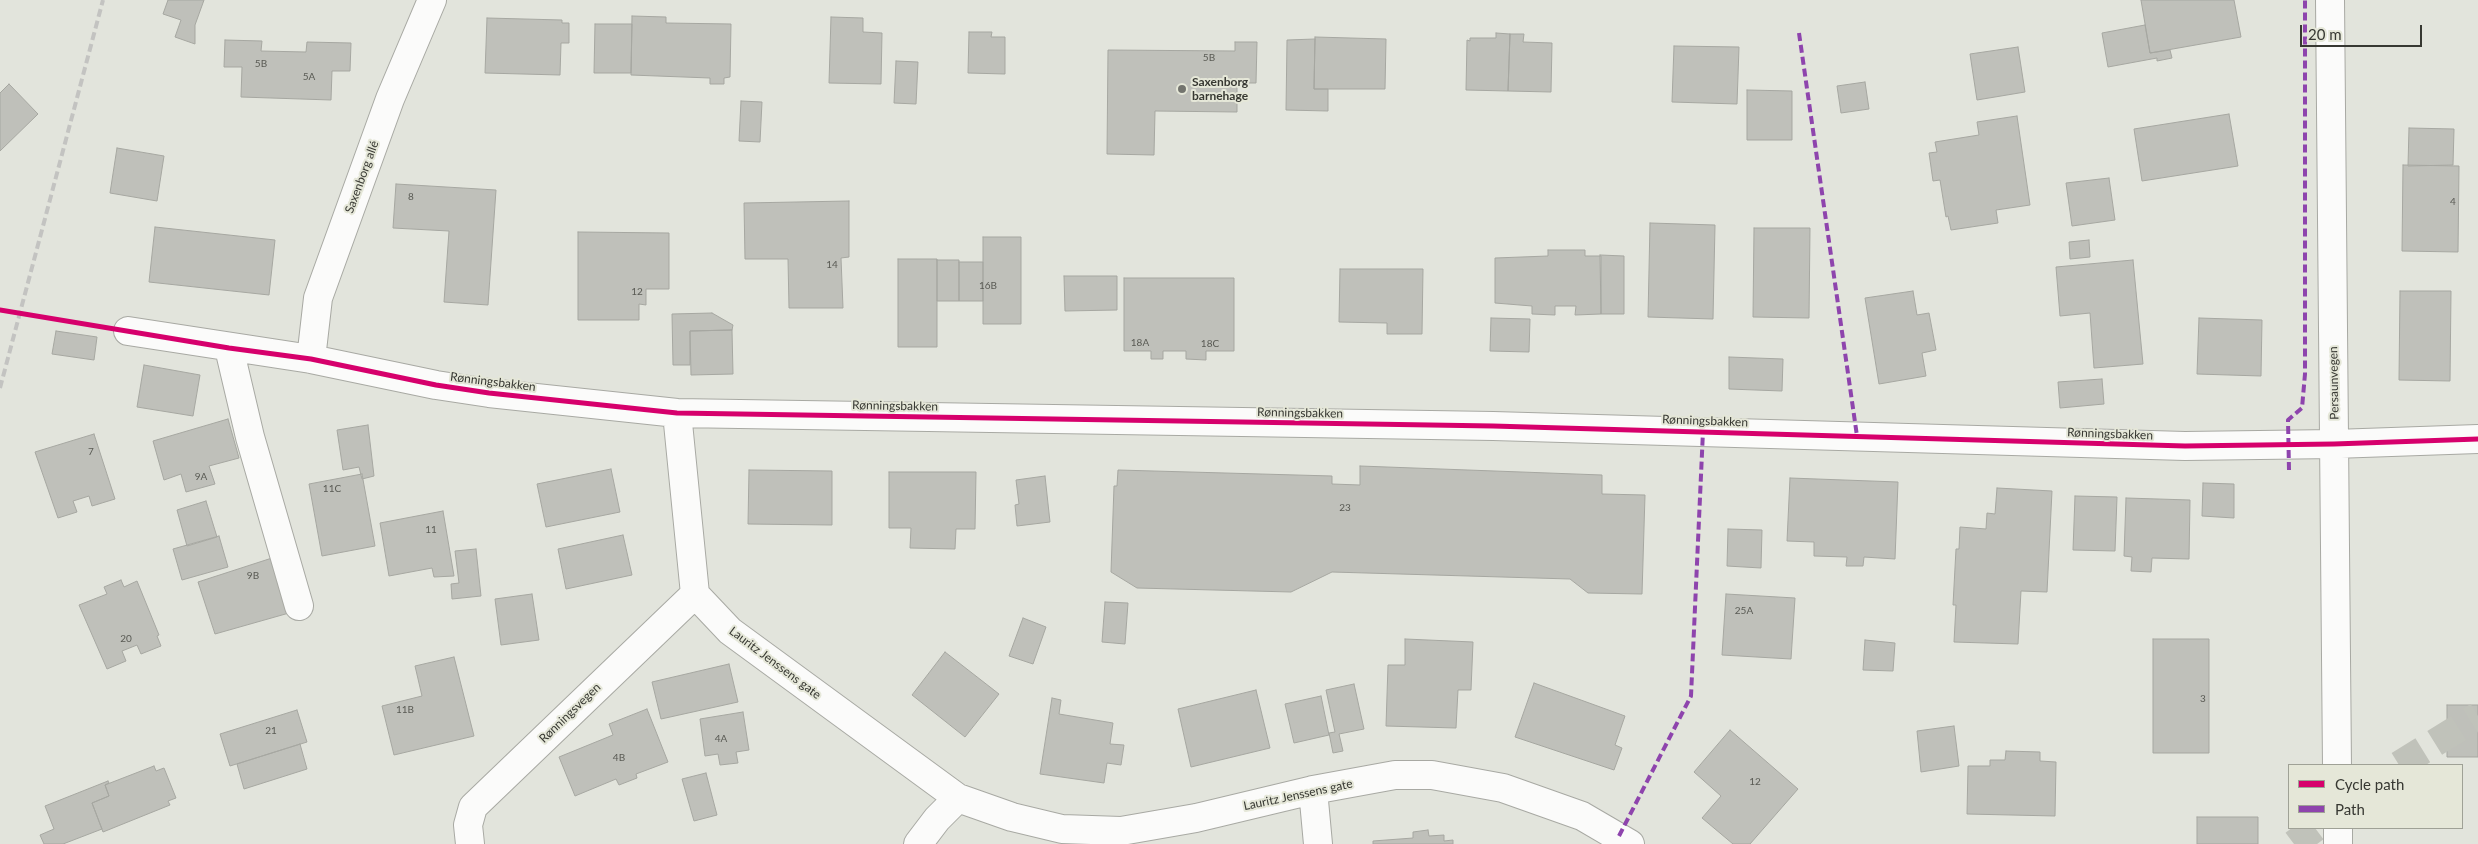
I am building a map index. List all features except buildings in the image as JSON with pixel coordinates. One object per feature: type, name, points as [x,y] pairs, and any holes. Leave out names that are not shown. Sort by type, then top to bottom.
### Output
[{"type":"street","name":"Saxenborg allé","points":[[311,359],[318,298],[390,99],[432,0]]},
{"type":"street","name":"Persaunvegen","points":[[2330,0],[2337,764]]},
{"type":"street","name":"Rønningsbakken","points":[[128,331],[311,359],[436,385],[489,393],[677,413],[1493,426],[2185,446],[2334,444],[2478,439]]},
{"type":"street","points":[[230,348],[250,437],[299,606]]},
{"type":"street","points":[[677,413],[696,594]]},
{"type":"street","name":"Lauritz Jenssens gate","points":[[696,594],[730,632],[958,798],[1012,817],[1062,829],[1120,831],[1196,818],[1313,790],[1395,775],[1432,775],[1503,788],[1582,816],[1630,844]]},
{"type":"street","name":"Rønningsvegen","points":[[470,844],[468,826],[473,806],[696,594]]},
{"type":"street","points":[[1313,790],[1318,844]]},
{"type":"street","points":[[918,844],[937,819],[958,798]]},
{"type":"street","points":[[2338,829],[2338,844]]},
{"type":"tunnel","points":[[2401,764],[2478,716]]},
{"type":"tunnel","points":[[2294,844],[2314,829]]},
{"type":"railway","points":[[0,388],[103,0]]},
{"type":"marked path","points":[[2289,470],[2288,420],[2302,408],[2305,374],[2305,0]]},
{"type":"marked path","points":[[1799,33],[1857,436]]},
{"type":"marked path","points":[[1619,836],[1691,696],[1703,431]]},
{"type":"cycle path","points":[[0,310],[229,348],[311,359],[436,385],[489,393],[677,413],[1493,426],[2185,446],[2334,444],[2478,439]]},
{"type":"place","name":"Saxenborg barnehage","points":[[1182,89]]}]
